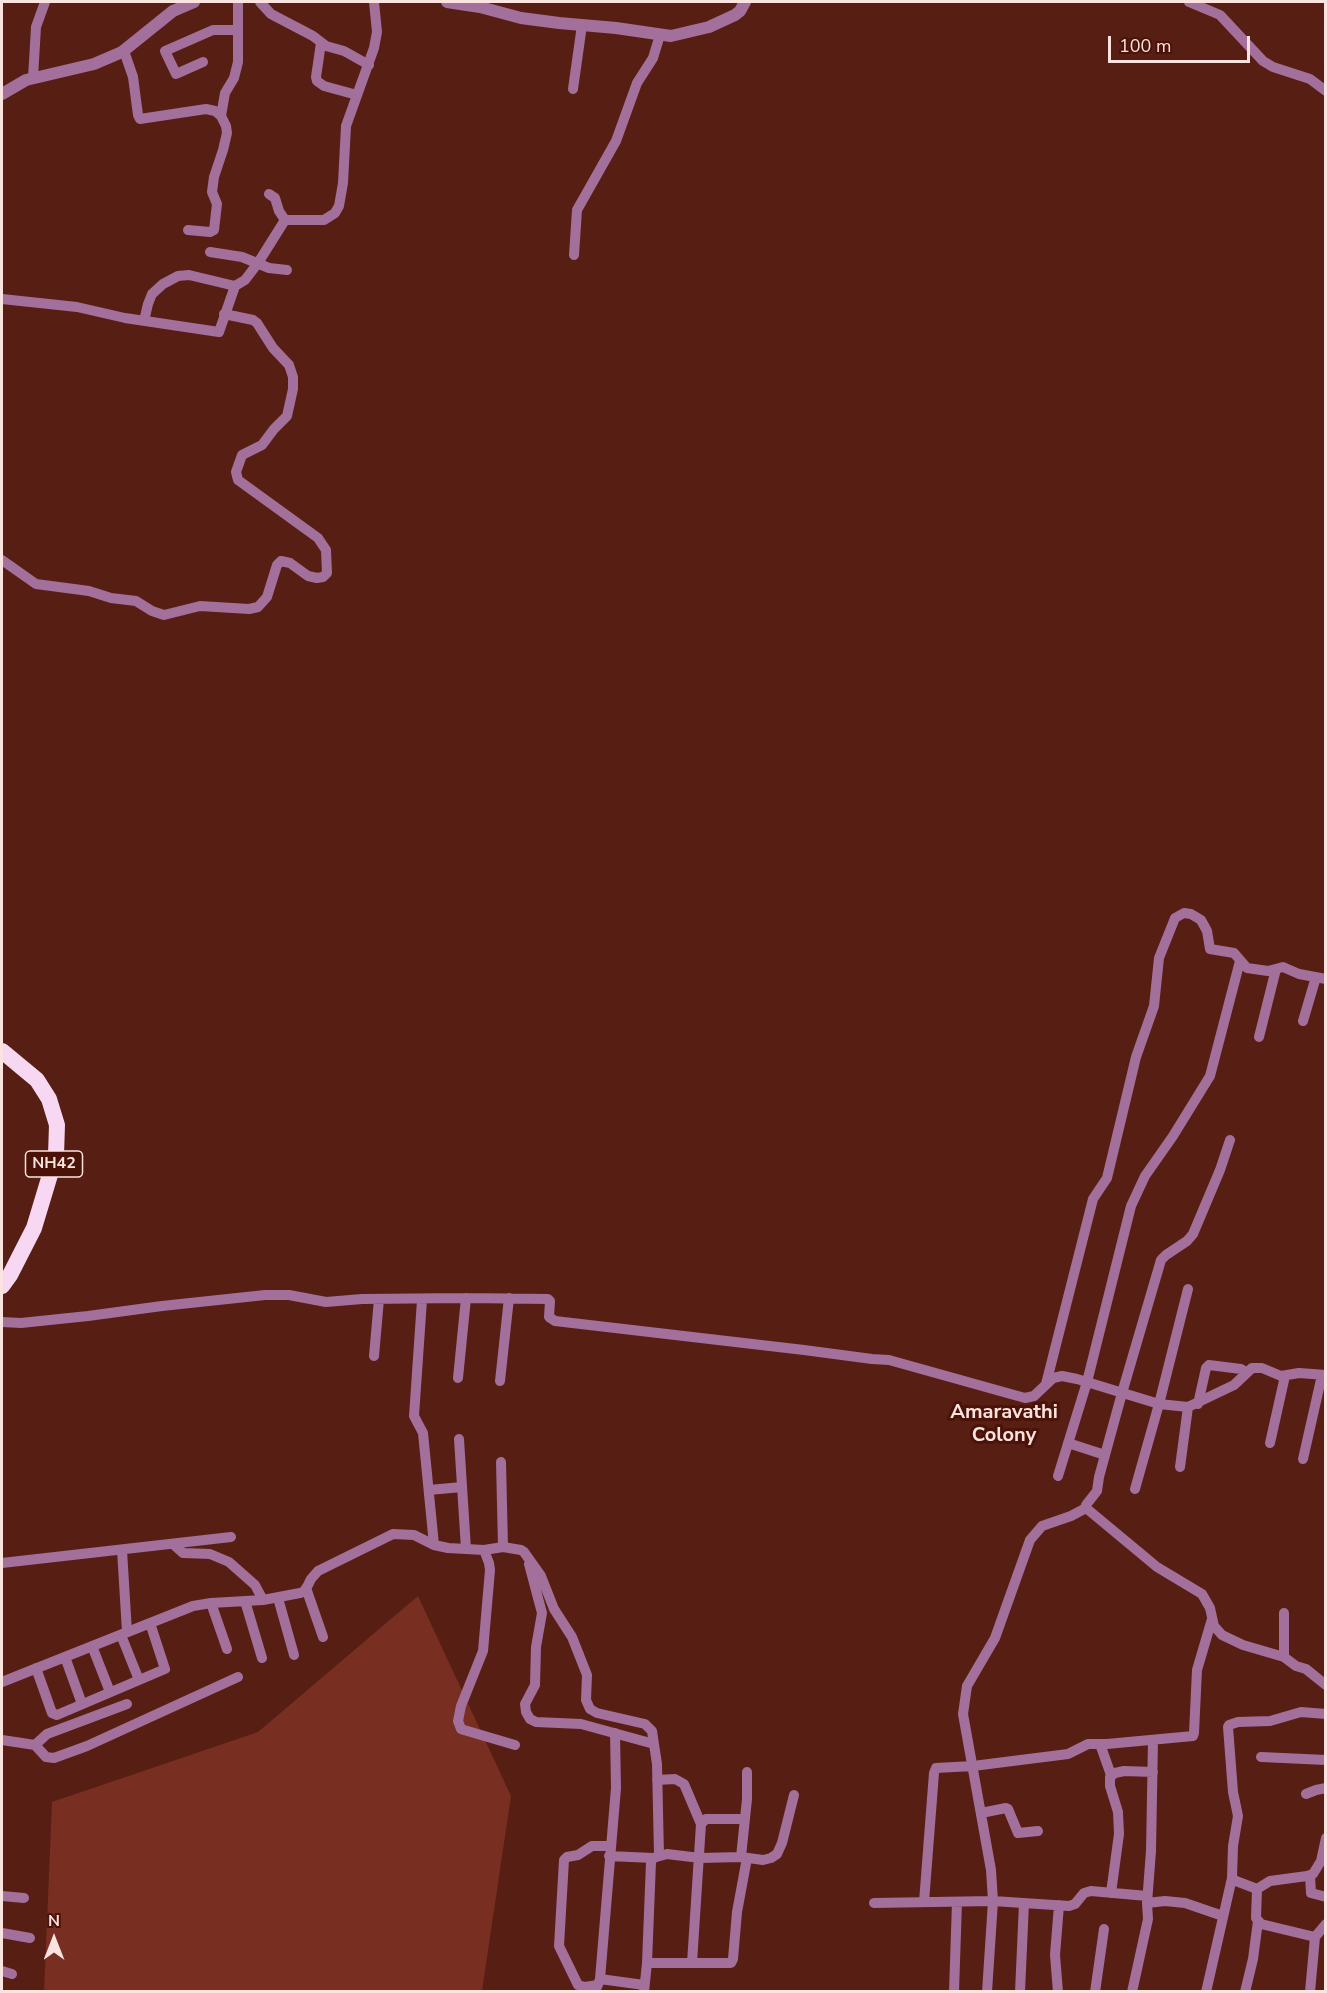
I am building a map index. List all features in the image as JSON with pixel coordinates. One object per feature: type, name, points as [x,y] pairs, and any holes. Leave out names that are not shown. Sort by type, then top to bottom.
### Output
[{"type":"highway","name":"NH42","points":[[2,1051],[37,1080],[49,1099],[57,1125],[56,1155],[34,1228],[2,1286]]},
{"type":"street","points":[[33,78],[36,27],[45,2]]},
{"type":"street","points":[[2,94],[33,78],[94,64],[124,51],[173,11],[194,2]]},
{"type":"street","points":[[188,230],[210,232],[214,230],[217,204],[212,192],[213,177],[227,133],[221,116],[225,93],[237,70],[238,2]]},
{"type":"street","points":[[260,2],[271,14],[313,36],[326,46],[344,51],[369,65]]},
{"type":"street","points":[[285,220],[324,220],[335,213],[339,206],[343,183],[346,126],[369,65],[377,32],[374,2]]},
{"type":"street","points":[[447,2],[480,7],[521,18],[671,36],[709,27],[735,15],[745,2]]},
{"type":"street","points":[[1189,2],[1220,15],[1263,61],[1273,67],[1310,79],[1326,91]]},
{"type":"street","points":[[573,88],[582,25]]},
{"type":"street","points":[[203,62],[176,74],[165,51],[213,30],[237,30]]},
{"type":"street","points":[[574,255],[577,210],[616,141],[637,82],[653,58],[660,35]]},
{"type":"street","points":[[321,43],[315,77],[317,81],[324,87],[357,95]]},
{"type":"street","points":[[124,51],[133,77],[138,115],[141,119],[206,110],[215,111],[221,116]]},
{"type":"street","points":[[269,194],[275,198],[280,214],[285,220]]},
{"type":"street","points":[[2,300],[77,307],[144,321],[218,332],[235,286],[245,280],[258,263],[285,220]]},
{"type":"street","points":[[210,252],[242,257],[275,270],[287,270]]},
{"type":"street","points":[[144,321],[153,294],[163,284],[178,276],[189,275],[235,286]]},
{"type":"street","points":[[2,560],[36,584],[89,591],[140,603],[164,615],[200,606],[249,609],[258,607],[267,597],[277,565],[281,561],[290,562],[308,576],[317,578],[327,573],[326,550],[318,538],[238,480],[237,472],[242,455],[262,445],[287,416],[294,389],[293,377],[289,365],[273,348],[257,323],[253,320],[224,314]]},
{"type":"street","points":[[1046,1385],[1093,1199],[1107,1178],[1136,1057],[1154,1006],[1159,958],[1174,918],[1184,913],[1201,920],[1207,931],[1210,949],[1234,953],[1246,968],[1268,971],[1283,967],[1299,974],[1321,978],[1303,1021]]},
{"type":"street","points":[[1058,1476],[1087,1382],[1131,1206],[1145,1176],[1210,1076],[1240,961]]},
{"type":"street","points":[[1259,1037],[1276,969]]},
{"type":"street","points":[[987,1992],[993,1901],[991,1870],[963,1714],[968,1682],[986,1657],[995,1638],[1026,1548],[1037,1530],[1086,1508],[1097,1491],[1122,1393],[1161,1260],[1193,1234],[1230,1140]]},
{"type":"street","points":[[1135,1489],[1188,1288]]},
{"type":"street","points":[[2,1322],[21,1323],[66,1319],[265,1295],[289,1295],[326,1302],[379,1299],[548,1299],[550,1301],[549,1317],[555,1321],[890,1360],[1025,1398],[1035,1396],[1053,1378],[1062,1376],[1159,1404],[1193,1406],[1220,1390],[1234,1385],[1252,1368],[1262,1368],[1285,1376],[1299,1373],[1324,1375],[1303,1459]]},
{"type":"street","points":[[458,1378],[466,1298]]},
{"type":"street","points":[[500,1381],[509,1298]]},
{"type":"street","points":[[374,1356],[379,1299]]},
{"type":"street","points":[[422,1300],[414,1416],[423,1433],[434,1545]]},
{"type":"street","points":[[1180,1467],[1193,1406],[1206,1368],[1213,1364],[1246,1372]]},
{"type":"street","points":[[1270,1443],[1285,1376]]},
{"type":"street","points":[[459,1439],[466,1549]]},
{"type":"street","points":[[1068,1443],[1105,1455]]},
{"type":"street","points":[[501,1461],[503,1547]]},
{"type":"street","points":[[429,1490],[462,1487]]},
{"type":"street","points":[[1086,1508],[1157,1567],[1202,1594],[1210,1608],[1217,1630],[1228,1639],[1284,1657],[1304,1668],[1326,1685]]},
{"type":"street","points":[[2,1682],[193,1606],[263,1600],[300,1593],[318,1571],[393,1534],[414,1535],[434,1545],[466,1549],[484,1550],[503,1547],[521,1550],[541,1576],[554,1609],[572,1637],[588,1679],[586,1700],[590,1708],[597,1713],[650,1726],[654,1736],[657,1780],[656,1857],[651,1862],[644,1988],[598,1985],[585,1987],[578,1985],[559,1946],[564,1860],[567,1857],[578,1855],[592,1846],[610,1851],[656,1857],[667,1854],[699,1858],[744,1857],[763,1860],[771,1858],[777,1854],[782,1843],[794,1795]]},
{"type":"street","points":[[2,1563],[231,1538]]},
{"type":"street","points":[[173,1544],[183,1553],[210,1554],[229,1562],[255,1585],[263,1600]]},
{"type":"street","points":[[122,1550],[124,1634],[139,1680]]},
{"type":"street","points":[[484,1550],[490,1570],[483,1651],[461,1706],[459,1725],[464,1730],[515,1744]]},
{"type":"street","points":[[528,1558],[542,1617],[536,1647],[535,1685],[525,1704],[530,1719],[536,1722],[582,1724],[654,1744]]},
{"type":"street","points":[[306,1588],[323,1637]]},
{"type":"street","points":[[278,1598],[294,1655]]},
{"type":"street","points":[[245,1601],[262,1658]]},
{"type":"street","points":[[211,1603],[227,1649]]},
{"type":"street","points":[[1284,1613],[1284,1657]]},
{"type":"street","points":[[924,1902],[934,1773],[939,1767],[973,1766],[1068,1754],[1088,1744],[1189,1736],[1194,1733],[1197,1670],[1212,1619]]},
{"type":"street","points":[[36,1668],[52,1713],[57,1715],[166,1668],[150,1623]]},
{"type":"street","points":[[92,1646],[110,1692]]},
{"type":"street","points":[[64,1657],[82,1704]]},
{"type":"street","points":[[2,1740],[35,1745],[46,1757],[54,1758],[87,1746],[238,1677]]},
{"type":"street","points":[[35,1745],[47,1734],[127,1704]]},
{"type":"street","points":[[1206,1992],[1232,1878],[1233,1846],[1238,1816],[1233,1791],[1229,1725],[1238,1722],[1270,1721],[1301,1712],[1326,1714]]},
{"type":"street","points":[[598,1985],[616,1788],[615,1733]]},
{"type":"street","points":[[1132,1992],[1148,1919],[1154,1740]]},
{"type":"street","points":[[1100,1744],[1111,1775],[1110,1786],[1118,1812],[1119,1834],[1111,1893]]},
{"type":"street","points":[[1262,1757],[1326,1760]]},
{"type":"street","points":[[1111,1775],[1132,1770],[1152,1772]]},
{"type":"street","points":[[647,1963],[731,1963],[744,1857],[747,1772]]},
{"type":"street","points":[[657,1780],[675,1779],[684,1784],[701,1824],[692,1963]]},
{"type":"street","points":[[1306,1794],[1326,1788]]},
{"type":"street","points":[[981,1813],[1001,1808],[1008,1809],[1018,1833],[1038,1831]]},
{"type":"street","points":[[701,1824],[706,1819],[745,1819]]},
{"type":"street","points":[[1326,1838],[1321,1861],[1310,1875],[1311,1893],[1326,1897]]},
{"type":"street","points":[[1257,1890],[1270,1881],[1310,1875]]},
{"type":"street","points":[[1232,1878],[1257,1890]]},
{"type":"street","points":[[1245,1992],[1253,1959],[1258,1922],[1257,1890]]},
{"type":"street","points":[[874,1903],[993,1901],[1059,1905],[1075,1904],[1088,1891],[1185,1903],[1223,1916]]},
{"type":"street","points":[[2,1896],[24,1898]]},
{"type":"street","points":[[954,1992],[957,1902]]},
{"type":"street","points":[[1020,1992],[1024,1903]]},
{"type":"street","points":[[1058,1992],[1054,1955],[1059,1905]]},
{"type":"street","points":[[1258,1922],[1315,1937]]},
{"type":"street","points":[[1310,1992],[1315,1937],[1326,1924]]},
{"type":"street","points":[[1095,1992],[1104,1929]]},
{"type":"street","points":[[2,1933],[30,1938]]},
{"type":"shaded area","points":[[418,1596],[511,1796],[482,1991],[44,1992],[52,1802],[258,1732]]},
{"type":"district","name":"Amaravathi Colony","points":[[1004,1424]]}]
